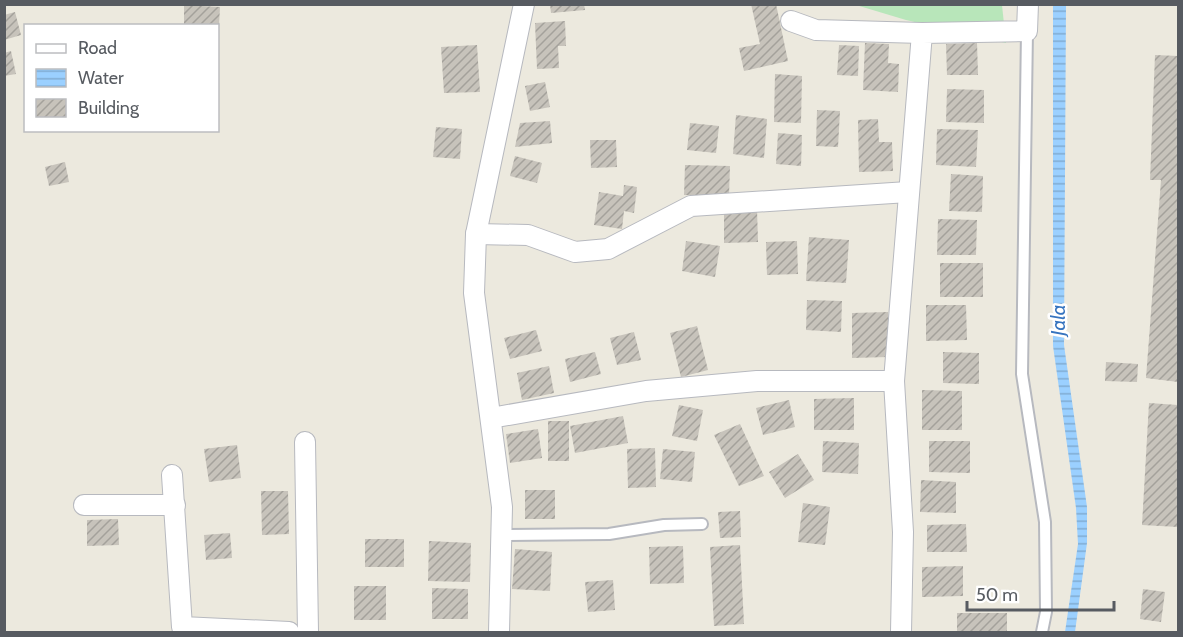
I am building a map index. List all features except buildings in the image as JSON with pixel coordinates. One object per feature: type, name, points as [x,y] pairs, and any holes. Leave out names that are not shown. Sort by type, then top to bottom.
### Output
[{"type":"street","points":[[500,633],[502,507],[474,293],[476,234],[524,4]]},
{"type":"street","points":[[791,21],[816,30],[922,33],[1027,31],[1028,4]]},
{"type":"street","points":[[901,633],[903,532],[894,381],[922,33]]},
{"type":"street","points":[[476,234],[528,235],[575,252],[608,249],[690,206],[908,192]]},
{"type":"street","points":[[491,418],[668,389],[757,381],[894,381]]},
{"type":"street","points":[[305,442],[308,633]]},
{"type":"street","points":[[172,475],[182,627],[289,633]]},
{"type":"street","points":[[84,505],[175,505]]},
{"type":"lane","points":[[1027,31],[1022,374],[1045,522],[1046,612],[1042,633]]},
{"type":"lane","points":[[501,536],[609,534],[664,525],[702,524]]},
{"type":"green space","points":[[856,5],[1002,5],[1006,43],[906,20]]},
{"type":"water","name":"Jala","points":[[1053,5],[1066,5],[1064,345],[1087,507],[1087,543],[1075,632],[1065,632],[1078,544],[1076,508],[1053,346]]}]
